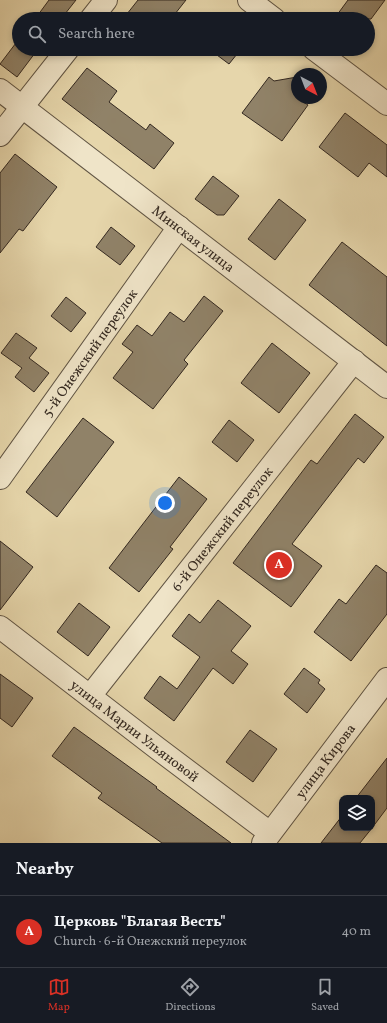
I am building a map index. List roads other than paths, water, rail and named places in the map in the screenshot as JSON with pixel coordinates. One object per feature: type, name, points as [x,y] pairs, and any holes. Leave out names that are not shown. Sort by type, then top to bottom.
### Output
[{"type":"street","points":[[97,12],[106,0]]},
{"type":"street","points":[[249,0],[265,12]]},
{"type":"street","points":[[0,135],[62,56]]},
{"type":"street","points":[[323,56],[387,104]]},
{"type":"street","name":"Минская улица","points":[[0,90],[387,387]]},
{"type":"street","name":"5-й Онежский переулок","points":[[0,478],[179,227]]},
{"type":"street","name":"6-й Онежский переулок","points":[[90,696],[354,361]]},
{"type":"street","name":"улица Марии Ульяновой","points":[[0,626],[90,696],[266,838]]},
{"type":"street","name":"улица Кирова","points":[[266,838],[387,679]]},
{"type":"place","name":"Церковь \"Благая Весть\"","points":[[279,565]]}]
